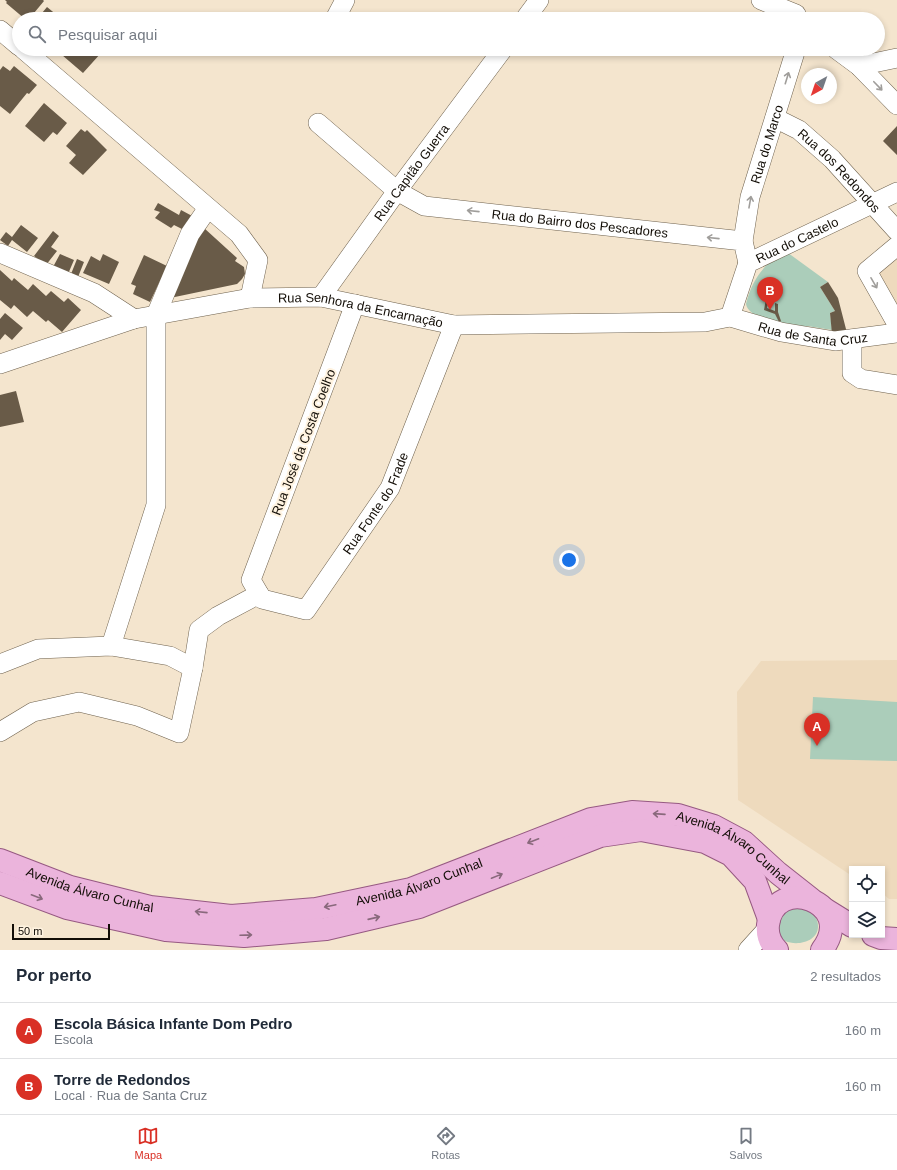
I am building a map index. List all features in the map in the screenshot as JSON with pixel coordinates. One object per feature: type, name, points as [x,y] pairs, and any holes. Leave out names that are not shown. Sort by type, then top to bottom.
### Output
[{"type":"main road","name":"Avenida Álvaro Cunhal","points":[[0,860],[70,887],[150,907],[231,916],[316,909],[411,889],[591,819],[632,812],[678,816],[714,826],[744,842],[778,873],[817,903],[849,924]]},
{"type":"main road","name":"Avenida Álvaro Cunhal","points":[[0,883],[67,908],[166,930],[244,936],[326,929],[419,907],[600,836],[641,830],[705,842],[731,855],[755,881],[768,924],[770,940],[777,950]]},
{"type":"main road","points":[[768,924],[773,910],[781,902],[796,897],[817,903],[830,922],[831,932],[828,942],[822,950]]},
{"type":"main road","points":[[881,938],[897,939]]},
{"type":"street","points":[[338,12],[345,0]]},
{"type":"street","points":[[530,12],[539,0]]},
{"type":"street","points":[[761,0],[797,11]]},
{"type":"street","points":[[0,30],[12,40]]},
{"type":"street","points":[[31,56],[239,234],[258,260],[250,298]]},
{"type":"street","name":"Rua Capitão Guerra","points":[[322,297],[397,191],[498,56]]},
{"type":"street","name":"Rua do Marco","points":[[744,241],[750,197],[794,56]]},
{"type":"street","points":[[845,56],[859,66],[897,105]]},
{"type":"street","points":[[859,66],[897,58]]},
{"type":"street","name":"Rua dos Redondos","points":[[775,118],[799,130],[832,159],[897,232]]},
{"type":"street","name":"Rua do Bairro dos Pescadores","points":[[318,123],[397,191],[424,206],[744,241]]},
{"type":"street","name":"Rua do Castelo","points":[[730,317],[748,263],[897,192]]},
{"type":"street","points":[[111,646],[156,505],[156,315],[190,234],[208,208]]},
{"type":"street","points":[[744,241],[748,263]]},
{"type":"street","points":[[897,246],[867,271],[897,324]]},
{"type":"street","points":[[0,253],[94,293],[134,319]]},
{"type":"street","name":"Rua Senhora da Encarnação","points":[[0,364],[134,319],[250,298],[322,297],[454,325],[705,322],[730,317]]},
{"type":"street","name":"Rua José da Costa Coelho","points":[[255,587],[355,304]]},
{"type":"street","name":"Rua de Santa Cruz","points":[[730,317],[780,332],[835,341],[897,333]]},
{"type":"street","name":"Rua Fonte do Frade","points":[[255,587],[262,599],[306,610],[390,488],[454,325]]},
{"type":"street","points":[[852,339],[852,373],[861,379],[897,385]]},
{"type":"street","points":[[0,732],[33,712],[79,702],[137,716],[179,733],[194,668],[199,630],[255,587]]},
{"type":"street","points":[[0,664],[38,648],[111,646],[170,656],[194,668]]},
{"type":"street","points":[[748,950],[768,924]]},
{"type":"shaded area","points":[[897,253],[897,318],[872,274]]},
{"type":"shaded area","points":[[897,660],[897,899],[889,899],[885,896],[885,866],[849,866],[849,874],[738,800],[737,692],[761,661]]},
{"type":"green space","points":[[784,250],[828,282],[820,287],[835,311],[830,313],[832,330],[781,324],[762,318],[749,310],[746,304],[755,280],[770,261]]},
{"type":"green space","points":[[813,697],[897,702],[897,761],[810,759]]},
{"type":"green space","points":[[791,907],[812,912],[816,917],[818,928],[815,935],[810,940],[796,943],[788,942],[782,939],[778,934],[777,921]]},
{"type":"building","points":[[5,0],[44,1],[35,12],[17,12],[6,3],[7,2]]},
{"type":"building","points":[[47,7],[53,12],[43,12]]},
{"type":"building","points":[[63,56],[98,56],[83,73]]},
{"type":"building","points":[[3,66],[10,71],[14,66],[37,85],[29,94],[27,93],[10,114],[0,106],[0,70]]},
{"type":"building","points":[[44,103],[67,123],[57,135],[53,132],[44,142],[25,126]]},
{"type":"building","points":[[897,126],[897,155],[883,141]]},
{"type":"building","points":[[81,129],[85,132],[87,130],[107,150],[83,175],[69,163],[76,155],[66,146]]},
{"type":"building","points":[[158,203],[179,215],[181,210],[194,217],[188,232],[174,225],[171,228],[155,218],[160,212],[154,210]]},
{"type":"building","points":[[21,225],[38,238],[27,252],[12,240],[8,246],[0,240],[6,232],[12,237]]},
{"type":"building","points":[[204,228],[237,258],[235,261],[244,267],[245,274],[237,284],[170,298],[190,244]]},
{"type":"building","points":[[53,231],[59,236],[51,247],[57,251],[46,265],[34,256]]},
{"type":"building","points":[[60,254],[74,260],[68,274],[53,267]]},
{"type":"building","points":[[103,254],[119,262],[109,284],[83,273],[91,256],[100,261]]},
{"type":"building","points":[[144,255],[167,266],[150,302],[133,294],[136,286],[131,284]]},
{"type":"building","points":[[77,259],[84,262],[78,277],[71,274]]},
{"type":"building","points":[[0,270],[12,281],[14,278],[28,290],[33,284],[46,296],[51,291],[64,302],[68,298],[81,310],[62,332],[48,320],[46,322],[33,311],[27,317],[14,305],[11,309],[0,300]]},
{"type":"building","points":[[828,282],[838,298],[847,333],[832,334],[830,313],[835,311],[820,287]]},
{"type":"building","points":[[766,299],[768,300],[767,308],[775,311],[775,303],[778,304],[778,312],[781,321],[779,322],[775,314],[764,310]]},
{"type":"building","points":[[5,313],[23,328],[12,340],[5,334],[0,340],[0,319]]},
{"type":"building","points":[[16,391],[24,422],[0,427],[0,395]]},
{"type":"place","name":"Torre de Redondos","points":[[770,310]]},
{"type":"place","name":"Escola Básica Infante Dom Pedro","points":[[817,746]]}]
